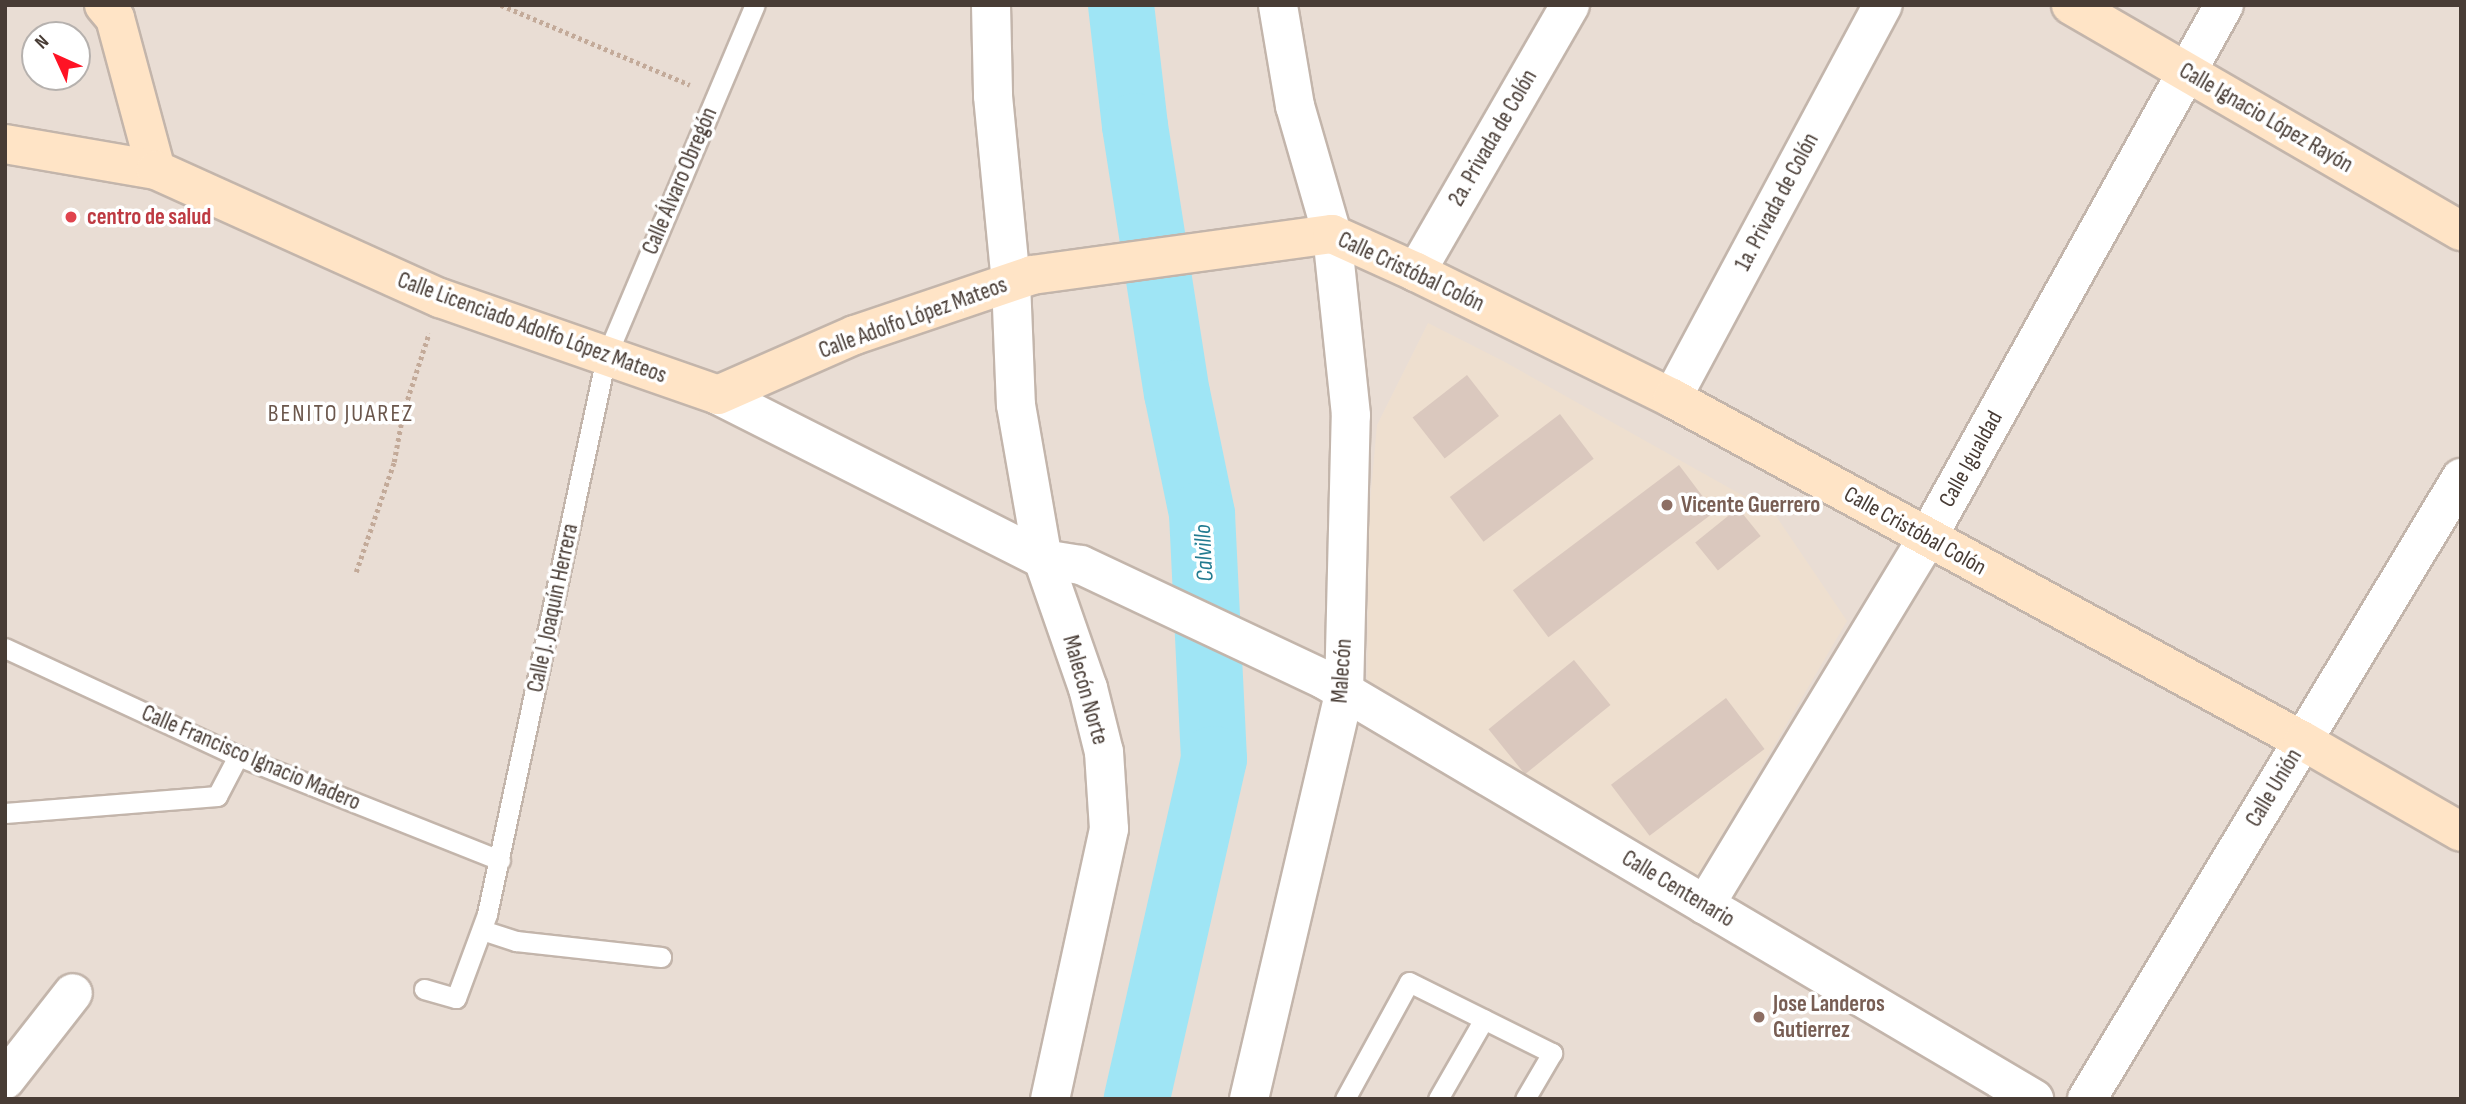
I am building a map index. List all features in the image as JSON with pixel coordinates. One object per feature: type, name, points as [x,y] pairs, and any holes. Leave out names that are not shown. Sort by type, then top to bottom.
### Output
[{"type":"street","name":"Malecón Norte","points":[[991,5],[993,96],[1021,278],[1016,405],[1043,559],[1088,688],[1104,752],[1109,829],[1050,1099]]},
{"type":"street","name":"Malecón","points":[[1249,1099],[1334,686],[1351,415],[1332,234],[1295,106],[1278,5]]},
{"type":"street","name":"2a. Privada de Colón","points":[[1416,272],[1570,5]]},
{"type":"street","name":"1a. Privada de Colón","points":[[1672,398],[1883,5]]},
{"type":"street","name":"Calle Ignacio López Rayón","points":[[2071,5],[2461,231]]},
{"type":"street","name":"Calle Igualdad","points":[[1705,905],[1927,538],[2224,5]]},
{"type":"street","points":[[113,9],[156,170]]},
{"type":"street","name":"Calle Licenciado Adolfo López Mateos","points":[[5,144],[156,170],[440,298],[718,395],[1043,559],[1081,565]]},
{"type":"street","name":"Calle Cristóbal Colón","points":[[1021,278],[1332,234],[1416,272],[1672,398],[2302,741],[2461,832]]},
{"type":"street","name":"Calle Adolfo López Mateos","points":[[718,395],[855,335],[1021,278]]},
{"type":"street","name":"Calle Unión","points":[[2087,1099],[2461,478]]},
{"type":"street","name":"Calle Centenario","points":[[1081,565],[1334,686],[2034,1099]]},
{"type":"street","points":[[5,1080],[72,993]]},
{"type":"street","points":[[5,1093],[13,1099]]},
{"type":"lane","name":"Calle Álvaro Obregón","points":[[606,357],[755,5]]},
{"type":"lane","name":"Calle J. Joaquín Herrera","points":[[424,989],[456,998],[482,930],[500,860],[606,357]]},
{"type":"lane","name":"Calle Francisco Ignacio Madero","points":[[5,648],[238,756],[500,860]]},
{"type":"lane","points":[[5,813],[217,796],[238,756]]},
{"type":"lane","points":[[482,930],[516,941],[661,957]]},
{"type":"lane","points":[[1345,1099],[1409,982],[1552,1053],[1525,1099]]},
{"type":"lane","points":[[1438,1099],[1484,1019]]},
{"type":"path","points":[[501,5],[715,96]]},
{"type":"path","points":[[356,572],[394,462],[403,413],[440,298]]},
{"type":"shaded area","name":"Calvillo","points":[[5,5],[2461,5],[2461,1099],[5,1099]]},
{"type":"shaded area","points":[[1428,323],[1505,362],[1774,513],[1847,621],[1693,884],[1367,694],[1369,514],[1377,425]]},
{"type":"building","points":[[1467,375],[1499,416],[1445,458],[1413,417]]},
{"type":"building","points":[[1560,414],[1594,459],[1483,542],[1450,497]]},
{"type":"building","points":[[1679,465],[1715,512],[1548,637],[1513,590]]},
{"type":"building","points":[[1738,508],[1761,536],[1718,571],[1695,543]]},
{"type":"building","points":[[1574,660],[1611,705],[1525,774],[1489,729]]},
{"type":"building","points":[[1726,698],[1765,749],[1650,836],[1611,785]]},
{"type":"waterway","name":"Calvillo","points":[[1121,5],[1135,126],[1177,393],[1202,514],[1214,759],[1137,1099]]},
{"type":"place","name":"centro de salud","points":[[71,217]]},
{"type":"place","name":"Vicente Guerrero","points":[[1667,505]]},
{"type":"place","name":"Jose Landeros Gutierrez","points":[[1759,1017]]},
{"type":"district","name":"BENITO JUAREZ","points":[[341,414]]}]
